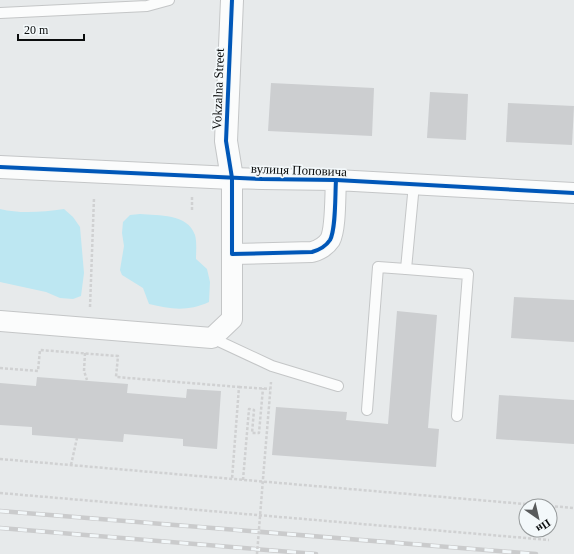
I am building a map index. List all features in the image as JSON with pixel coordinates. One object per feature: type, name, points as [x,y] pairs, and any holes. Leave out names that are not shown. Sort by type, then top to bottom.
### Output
[{"type":"street","name":"Vokzalna Street","points":[[232,0],[226,142],[232,178]]},
{"type":"street","name":"вулиця Поповича","points":[[0,166],[232,178],[336,180],[574,193]]},
{"type":"street","points":[[0,321],[212,338],[232,319],[232,178]]},
{"type":"street","points":[[232,254],[312,252],[322,248],[329,241],[333,230],[336,180]]},
{"type":"lane","points":[[0,13],[147,6],[168,0]]},
{"type":"lane","points":[[406,269],[414,184]]},
{"type":"lane","points":[[367,410],[378,267],[468,274],[457,416]]},
{"type":"lane","points":[[212,338],[272,366],[338,386]]},
{"type":"path","points":[[192,197],[192,210]]},
{"type":"path","points":[[92,266],[94,198]]},
{"type":"path","points":[[0,368],[38,371],[40,350],[118,356],[116,377],[270,389]]},
{"type":"path","points":[[85,354],[84,371],[87,380]]},
{"type":"path","points":[[257,554],[272,366]]},
{"type":"path","points":[[232,479],[239,387]]},
{"type":"path","points":[[244,480],[249,409],[254,410],[252,433],[259,433],[263,388]]},
{"type":"path","points":[[71,465],[77,438]]},
{"type":"path","points":[[0,459],[518,503]]},
{"type":"path","points":[[0,493],[549,540]]},
{"type":"path","points":[[558,507],[574,508]]},
{"type":"shaded area","points":[[0,209],[16,212],[32,212],[64,209],[73,217],[80,227],[84,273],[81,296],[73,299],[60,298],[46,292],[0,282]]},
{"type":"shaded area","points":[[140,214],[172,217],[186,223],[191,228],[196,238],[196,259],[207,269],[210,282],[209,302],[193,307],[179,309],[149,304],[143,288],[122,275],[120,270],[124,246],[122,233],[123,222],[130,215]]},
{"type":"building","points":[[271,83],[374,88],[372,136],[268,131]]},
{"type":"building","points":[[430,92],[468,94],[466,140],[427,138]]},
{"type":"building","points":[[508,103],[574,106],[572,145],[506,142]]},
{"type":"building","points":[[514,297],[574,300],[574,342],[511,338]]},
{"type":"building","points":[[397,311],[437,315],[428,428],[439,429],[436,467],[272,455],[276,407],[347,412],[346,420],[388,424]]},
{"type":"building","points":[[37,377],[128,384],[127,393],[186,398],[187,389],[221,391],[217,449],[183,446],[183,439],[124,434],[123,442],[32,435],[32,427],[0,425],[0,383],[36,386]]},
{"type":"building","points":[[499,395],[574,400],[574,444],[496,439]]},
{"type":"railway","points":[[0,511],[536,554]]},
{"type":"railway","points":[[0,528],[316,554]]},
{"type":"cycle path","points":[[232,0],[226,141],[232,178],[232,254],[312,252],[320,249],[330,240],[332,235],[335,212],[336,180]]},
{"type":"cycle path","points":[[0,167],[262,179],[336,180],[574,193]]}]
